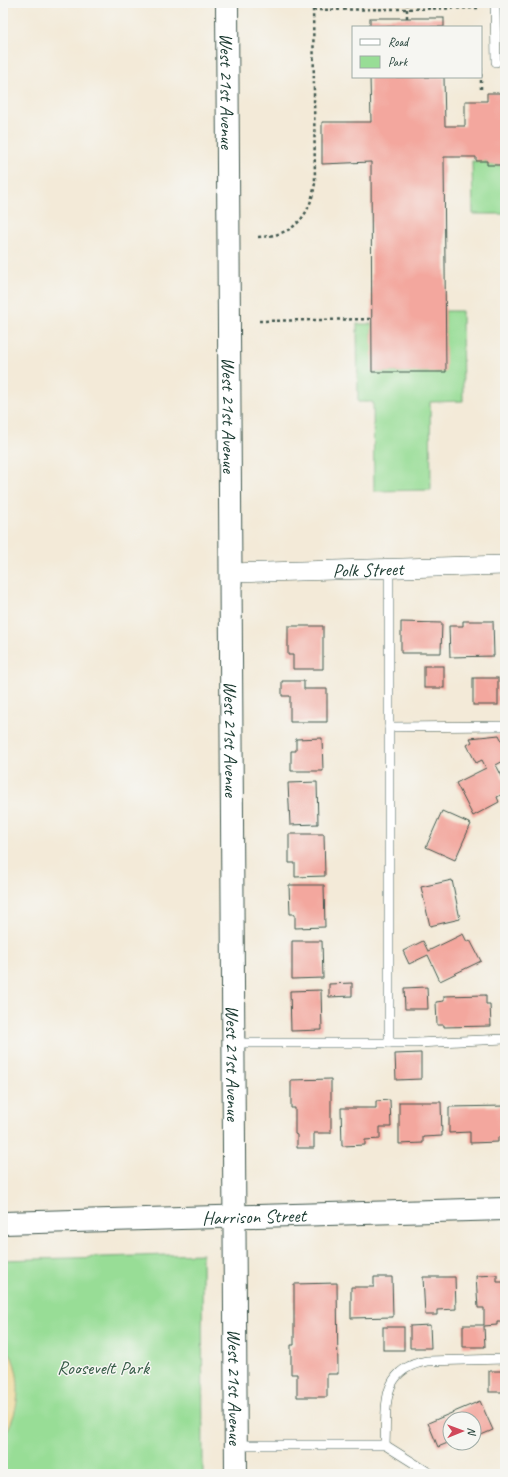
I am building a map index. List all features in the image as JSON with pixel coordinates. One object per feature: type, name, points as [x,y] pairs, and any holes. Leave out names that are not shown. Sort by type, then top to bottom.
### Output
[{"type":"street","name":"West 21st Avenue","points":[[227,3],[236,1474]]},
{"type":"street","name":"Polk Street","points":[[231,573],[505,565]]},
{"type":"street","name":"Harrison Street","points":[[3,1223],[505,1209]]},
{"type":"lane","points":[[495,3],[496,62]]},
{"type":"lane","points":[[389,568],[389,1043]]},
{"type":"lane","points":[[389,727],[505,726]]},
{"type":"lane","points":[[234,1043],[389,1043],[505,1039]]},
{"type":"lane","points":[[385,1445],[388,1392],[398,1374],[406,1367],[427,1361],[505,1359]]},
{"type":"lane","points":[[236,1445],[385,1445],[431,1474]]},
{"type":"path","points":[[258,237],[272,236],[296,225],[308,210],[312,197],[315,183],[313,3]]},
{"type":"path","points":[[407,3],[407,18]]},
{"type":"path","points":[[313,10],[481,8]]},
{"type":"path","points":[[481,78],[481,89]]},
{"type":"path","points":[[259,321],[372,319]]},
{"type":"green space","points":[[472,161],[487,161],[487,165],[505,165],[505,214],[473,214]]},
{"type":"green space","points":[[445,311],[462,311],[463,401],[430,402],[431,490],[374,491],[373,402],[358,402],[357,324],[372,324],[373,372],[445,372]]},
{"type":"green space","name":"Roosevelt Park","points":[[202,1254],[203,1474],[3,1474],[3,1260]]},
{"type":"sand","points":[[3,1342],[15,1365],[18,1390],[14,1415],[3,1438]]},
{"type":"building","points":[[370,18],[444,18],[444,26],[370,26]]},
{"type":"building","points":[[370,78],[444,78],[445,126],[465,126],[465,101],[487,101],[487,93],[505,93],[505,165],[487,165],[487,161],[476,161],[476,157],[444,157],[446,372],[372,372],[371,162],[322,164],[322,122],[371,122]]},
{"type":"building","points":[[463,621],[493,621],[494,656],[450,657],[449,626],[463,626]]},
{"type":"building","points":[[401,622],[442,623],[441,653],[401,653]]},
{"type":"building","points":[[288,626],[323,626],[323,669],[293,669],[293,655],[288,655]]},
{"type":"building","points":[[424,666],[444,666],[444,688],[424,688]]},
{"type":"building","points":[[473,678],[498,678],[498,705],[473,705]]},
{"type":"building","points":[[282,681],[304,681],[304,689],[327,689],[327,722],[290,722],[290,696],[282,696]]},
{"type":"building","points":[[499,735],[505,747],[505,760],[496,765],[505,782],[505,793],[497,797],[499,802],[473,816],[456,783],[486,768],[482,760],[476,763],[467,745],[472,742],[470,738]]},
{"type":"building","points":[[322,738],[323,771],[291,771],[291,751],[296,751],[296,739]]},
{"type":"building","points":[[317,782],[318,824],[290,825],[288,783]]},
{"type":"building","points":[[442,811],[471,824],[455,860],[426,847]]},
{"type":"building","points":[[289,834],[324,834],[325,876],[295,877],[295,863],[289,863]]},
{"type":"building","points":[[452,880],[460,919],[430,926],[421,887]]},
{"type":"building","points":[[289,885],[324,885],[325,927],[295,928],[295,914],[290,914]]},
{"type":"building","points":[[463,934],[467,942],[470,940],[481,961],[440,981],[428,955],[409,964],[403,951],[423,941],[428,951]]},
{"type":"building","points":[[292,941],[322,941],[323,978],[292,979]]},
{"type":"building","points":[[352,983],[352,996],[329,997],[329,984]]},
{"type":"building","points":[[427,987],[428,1009],[405,1009],[404,988]]},
{"type":"building","points":[[321,990],[322,1030],[291,1031],[290,991]]},
{"type":"building","points":[[486,995],[486,1004],[490,1004],[491,1026],[444,1027],[444,1025],[437,1025],[436,1002],[444,1001],[444,996]]},
{"type":"building","points":[[421,1053],[421,1079],[396,1080],[395,1054]]},
{"type":"building","points":[[331,1079],[331,1133],[314,1133],[314,1148],[297,1148],[297,1135],[295,1134],[295,1108],[291,1108],[291,1080]]},
{"type":"building","points":[[390,1100],[391,1127],[380,1127],[380,1139],[365,1140],[365,1145],[342,1146],[341,1108],[376,1108],[376,1101]]},
{"type":"building","points":[[399,1102],[441,1102],[442,1136],[423,1137],[423,1143],[399,1144]]},
{"type":"building","points":[[505,1106],[505,1137],[498,1137],[498,1142],[470,1143],[470,1132],[449,1133],[449,1107]]},
{"type":"building","points":[[497,1275],[497,1282],[505,1282],[505,1322],[497,1322],[497,1325],[484,1326],[485,1347],[463,1347],[463,1325],[484,1325],[484,1308],[478,1308],[476,1276]]},
{"type":"building","points":[[374,1277],[392,1277],[393,1317],[351,1318],[351,1287],[374,1287]]},
{"type":"building","points":[[423,1277],[455,1277],[456,1309],[437,1310],[437,1315],[425,1315]]},
{"type":"building","points":[[337,1283],[338,1374],[327,1374],[327,1397],[297,1397],[297,1374],[291,1374],[291,1345],[294,1345],[294,1284]]},
{"type":"building","points":[[430,1325],[431,1348],[410,1348],[410,1326]]},
{"type":"building","points":[[383,1327],[404,1327],[404,1350],[383,1350]]},
{"type":"building","points":[[489,1371],[505,1371],[505,1392],[489,1392]]},
{"type":"building","points":[[480,1401],[493,1430],[482,1435],[482,1411],[456,1411]]},
{"type":"building","points":[[442,1417],[442,1445],[438,1447],[428,1423]]},
{"type":"building","points":[[382,1471],[391,1471],[391,1474],[382,1474]]}]
